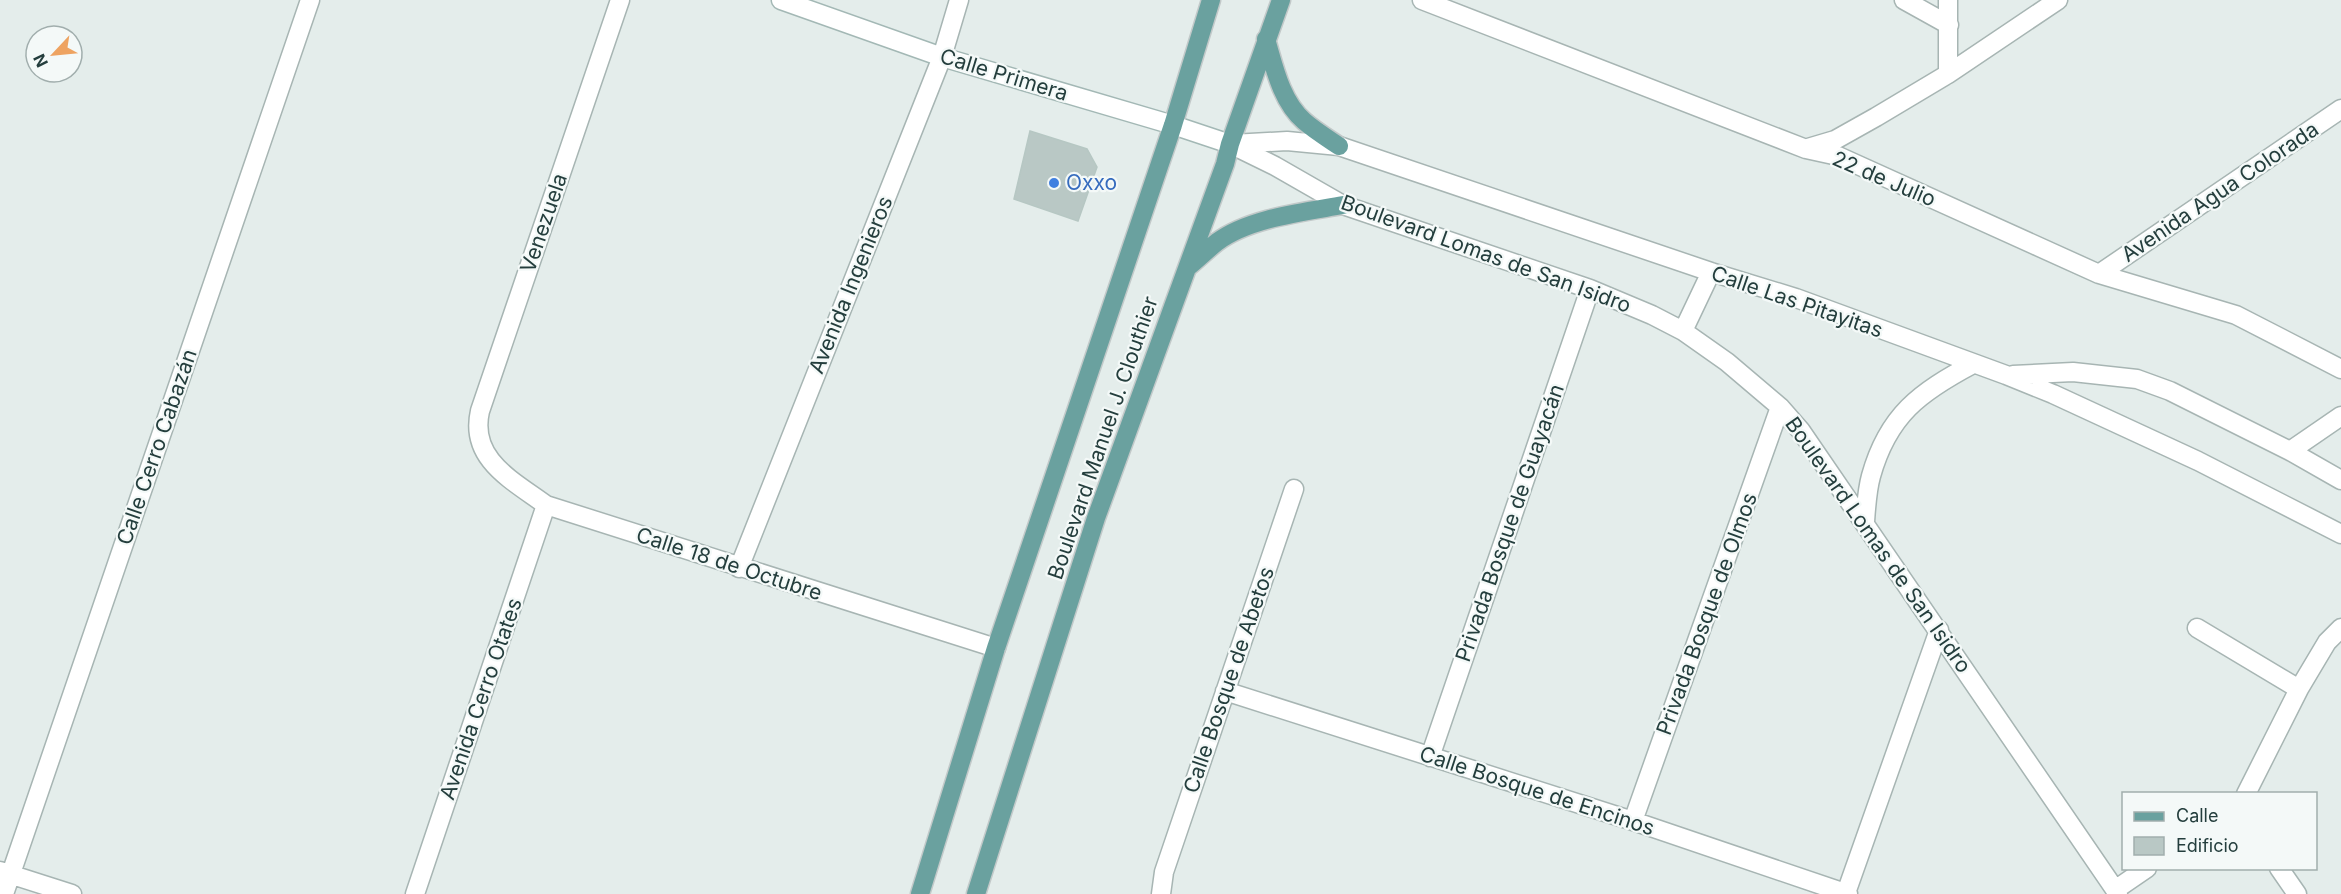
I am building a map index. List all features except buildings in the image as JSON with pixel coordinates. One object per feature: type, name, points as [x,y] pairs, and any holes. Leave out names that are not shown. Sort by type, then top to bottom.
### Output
[{"type":"main road","name":"Boulevard Manuel J. Clouthier","points":[[920,894],[996,648],[1173,124],[1211,0]]},
{"type":"main road","name":"Boulevard Manuel J. Clouthier","points":[[976,894],[1096,518],[1225,164],[1281,0]]},
{"type":"main road","points":[[1266,39],[1278,78],[1288,100],[1302,120],[1339,146]]},
{"type":"main road","points":[[1187,268],[1218,241],[1247,227],[1291,215],[1343,205]]},
{"type":"street","name":"Calle Cerro Cabazán","points":[[4,894],[5,872],[310,0]]},
{"type":"street","name":"Venezuela","points":[[481,448],[477,423],[480,411],[620,0]]},
{"type":"street","name":"Calle Primera","points":[[781,0],[942,57],[1173,124],[1230,144]]},
{"type":"street","name":"Avenida Ingenieros","points":[[739,568],[942,57],[960,0]]},
{"type":"street","name":"22 de Julio","points":[[1422,0],[1806,149],[1838,156],[2099,274],[2236,315],[2341,369]]},
{"type":"street","points":[[1904,0],[1949,25]]},
{"type":"street","points":[[1947,74],[1948,0]]},
{"type":"street","points":[[1806,149],[1835,140],[1947,74],[2058,0]]},
{"type":"street","name":"Avenida Agua Colorada","points":[[2099,274],[2341,109]]},
{"type":"street","name":"Calle Las Pitayitas","points":[[1230,144],[1287,141],[1339,146],[1711,272],[1796,298],[2053,394],[2198,461],[2341,534]]},
{"type":"street","name":"Boulevard Lomas de San Isidro","points":[[1230,144],[1275,166],[1343,205],[1590,289],[1653,315],[1683,331],[1727,362],[1780,407],[1801,432],[2117,892]]},
{"type":"street","points":[[1683,331],[1711,272]]},
{"type":"street","name":"Privada Bosque de Guayacán","points":[[1430,757],[1590,289]]},
{"type":"street","points":[[1865,522],[1870,478],[1890,430],[1899,417],[1924,392],[1973,364]]},
{"type":"street","points":[[2006,375],[2073,372],[2137,380],[2170,392],[2290,451],[2341,480]]},
{"type":"street","name":"Privada Bosque de Olmos","points":[[1633,821],[1780,407]]},
{"type":"street","points":[[2290,451],[2341,416]]},
{"type":"street","name":"Calle 18 de Octubre","points":[[481,448],[511,480],[546,505],[996,648]]},
{"type":"street","name":"Calle Bosque de Abetos","points":[[1161,894],[1164,872],[1294,489]]},
{"type":"street","name":"Avenida Cerro Otates","points":[[415,894],[546,505]]},
{"type":"street","points":[[2197,628],[2299,689]]},
{"type":"street","points":[[2247,792],[2299,689],[2327,642],[2341,628]]},
{"type":"street","points":[[1847,894],[1939,630]]},
{"type":"street","name":"Calle Bosque de Encinos","points":[[1225,691],[1633,821],[1847,894]]},
{"type":"street","points":[[2117,892],[2144,870]]},
{"type":"street","points":[[2281,870],[2297,894]]},
{"type":"street","points":[[5,872],[72,894]]},
{"type":"place","name":"Oxxo","points":[[1054,183]]}]
